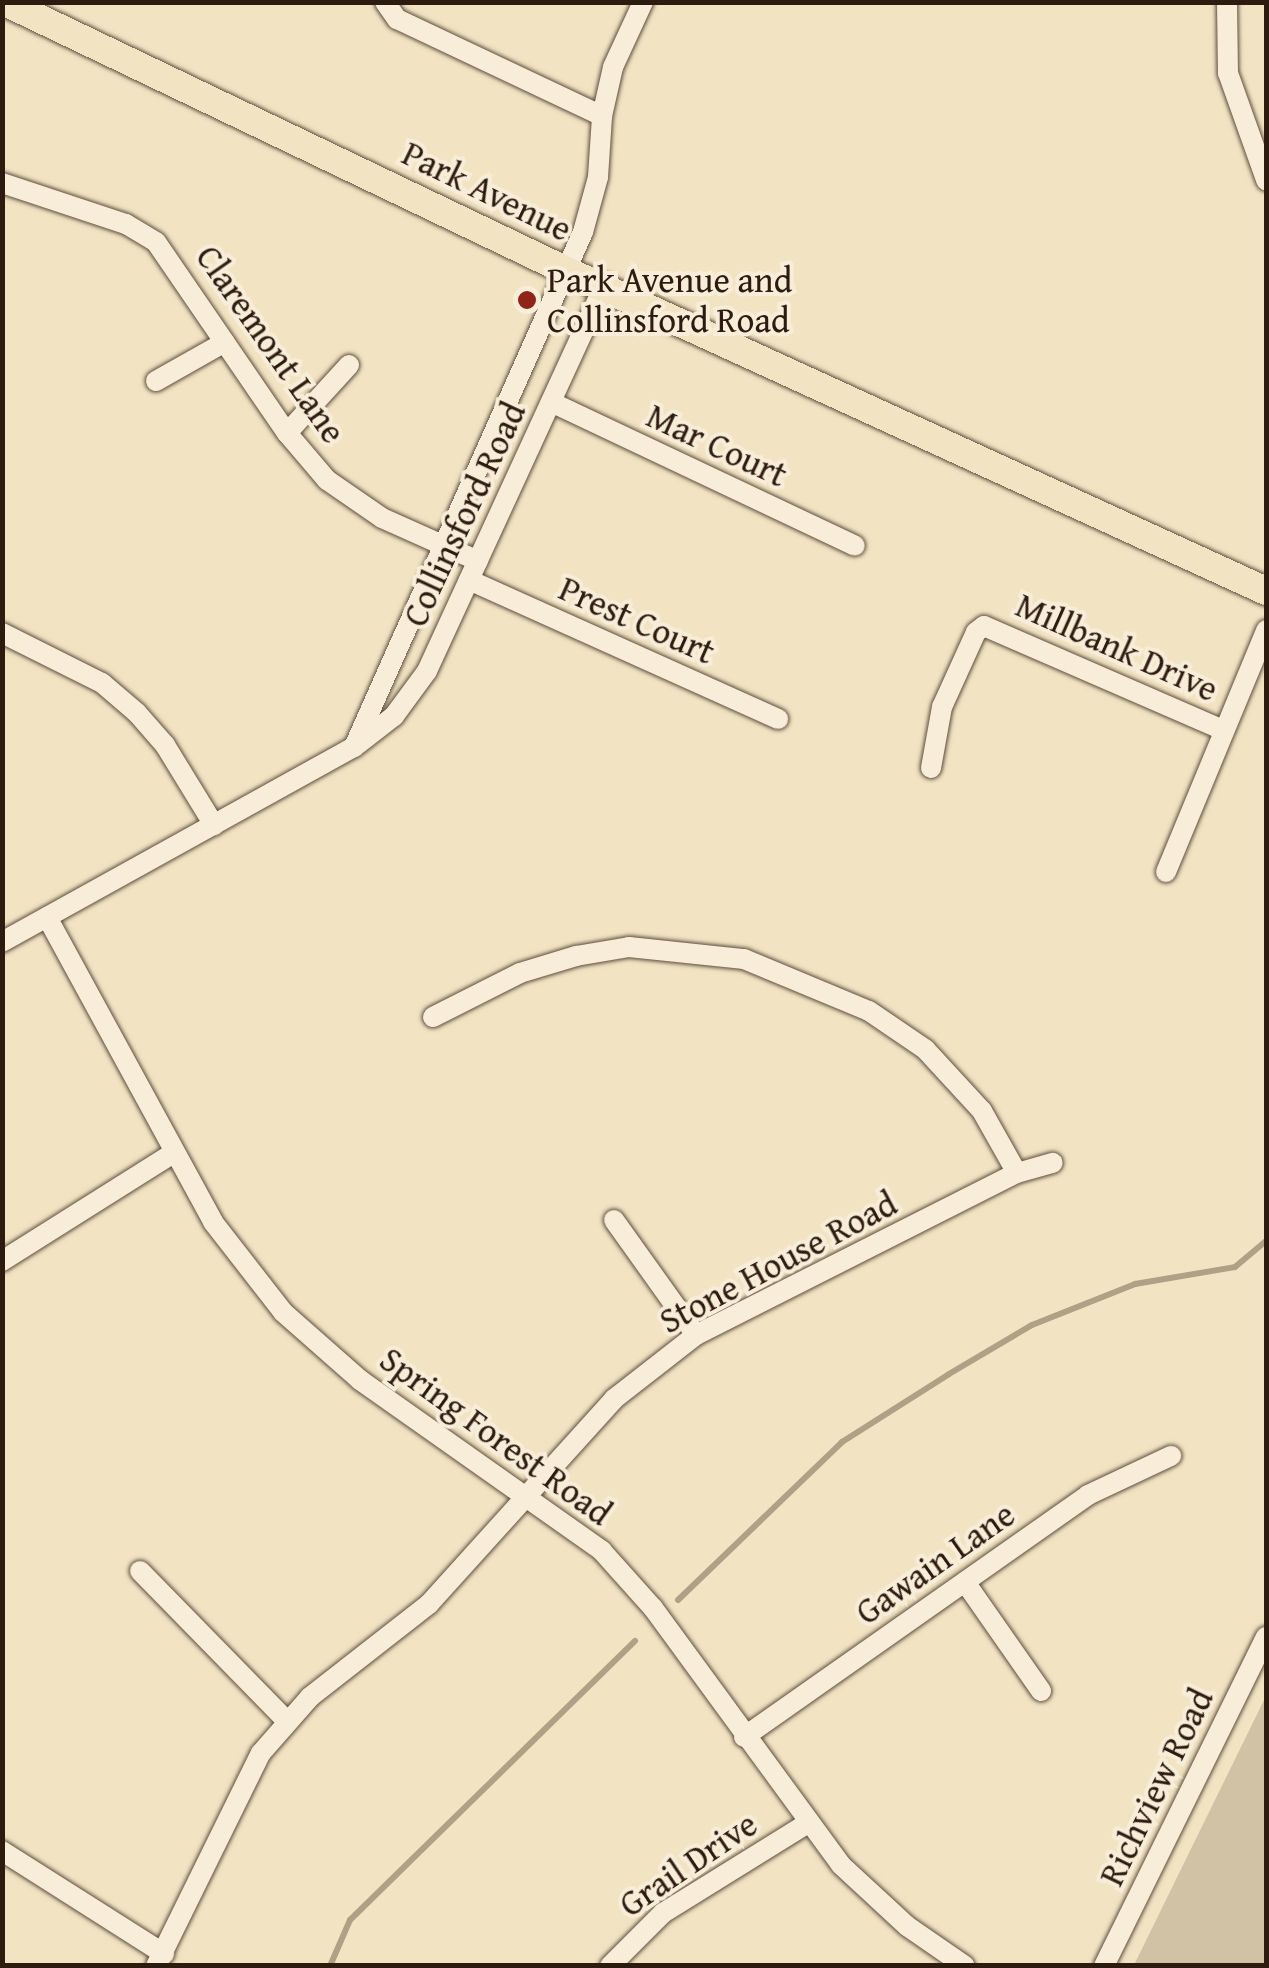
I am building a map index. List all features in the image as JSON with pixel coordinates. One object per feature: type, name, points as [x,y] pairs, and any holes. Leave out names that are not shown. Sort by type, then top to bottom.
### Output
[{"type":"main road","name":"Park Avenue","points":[[5,2],[603,288],[1266,592]]},
{"type":"street","points":[[385,2],[397,19],[602,116]]},
{"type":"street","name":"Collinsford Road","points":[[354,748],[567,271],[598,177],[602,116],[612,67],[643,2]]},
{"type":"street","points":[[1227,2],[1232,86],[1266,180]]},
{"type":"street","name":"Claremont Lane","points":[[2,184],[126,224],[156,242],[287,433],[349,498],[443,546],[473,571]]},
{"type":"street","name":"Collinsford Road","points":[[2,942],[354,748],[394,716],[427,671],[603,288]]},
{"type":"street","points":[[156,381],[225,342]]},
{"type":"street","points":[[287,433],[349,365]]},
{"type":"street","name":"Mar Court","points":[[551,402],[855,546]]},
{"type":"street","points":[[470,487],[504,504]]},
{"type":"street","name":"Prest Court","points":[[473,571],[778,719]]},
{"type":"street","name":"Millbank Drive","points":[[932,768],[942,706],[976,632],[984,626],[1222,730]]},
{"type":"street","points":[[1166,872],[1266,630]]},
{"type":"street","points":[[2,633],[102,683],[137,713],[165,745],[214,825]]},
{"type":"street","name":"Spring Forest Road","points":[[47,917],[213,1222],[283,1312],[360,1380],[530,1496],[602,1551],[652,1608],[808,1823],[872,1896],[964,1966]]},
{"type":"street","points":[[434,1018],[520,973],[576,956],[630,947],[744,959],[869,1011],[924,1048],[982,1111],[1017,1173]]},
{"type":"street","points":[[2,1261],[175,1152]]},
{"type":"street","name":"Stone House Road","points":[[160,1960],[239,1786],[287,1720],[429,1604],[614,1399],[696,1334],[1017,1173],[1053,1163]]},
{"type":"street","points":[[614,1220],[696,1334]]},
{"type":"street","name":"Gawain Lane","points":[[744,1737],[1088,1494],[1171,1456]]},
{"type":"street","points":[[140,1572],[287,1720]]},
{"type":"street","points":[[965,1582],[1041,1690]]},
{"type":"street","name":"Richview Road","points":[[1104,1966],[1266,1637]]},
{"type":"street","name":"Grail Drive","points":[[610,1966],[663,1914],[808,1823]]},
{"type":"street","points":[[2,1851],[160,1960]]},
{"type":"shaded area","points":[[1266,1696],[1266,1965],[1134,1965]]},
{"type":"waterway","points":[[678,1600],[842,1442],[949,1374],[1032,1325],[1135,1284],[1235,1267],[1266,1241]]},
{"type":"waterway","points":[[330,1966],[350,1920],[635,1641]]},
{"type":"place","name":"Park Avenue and Collinsford Road","points":[[527,300]]}]
